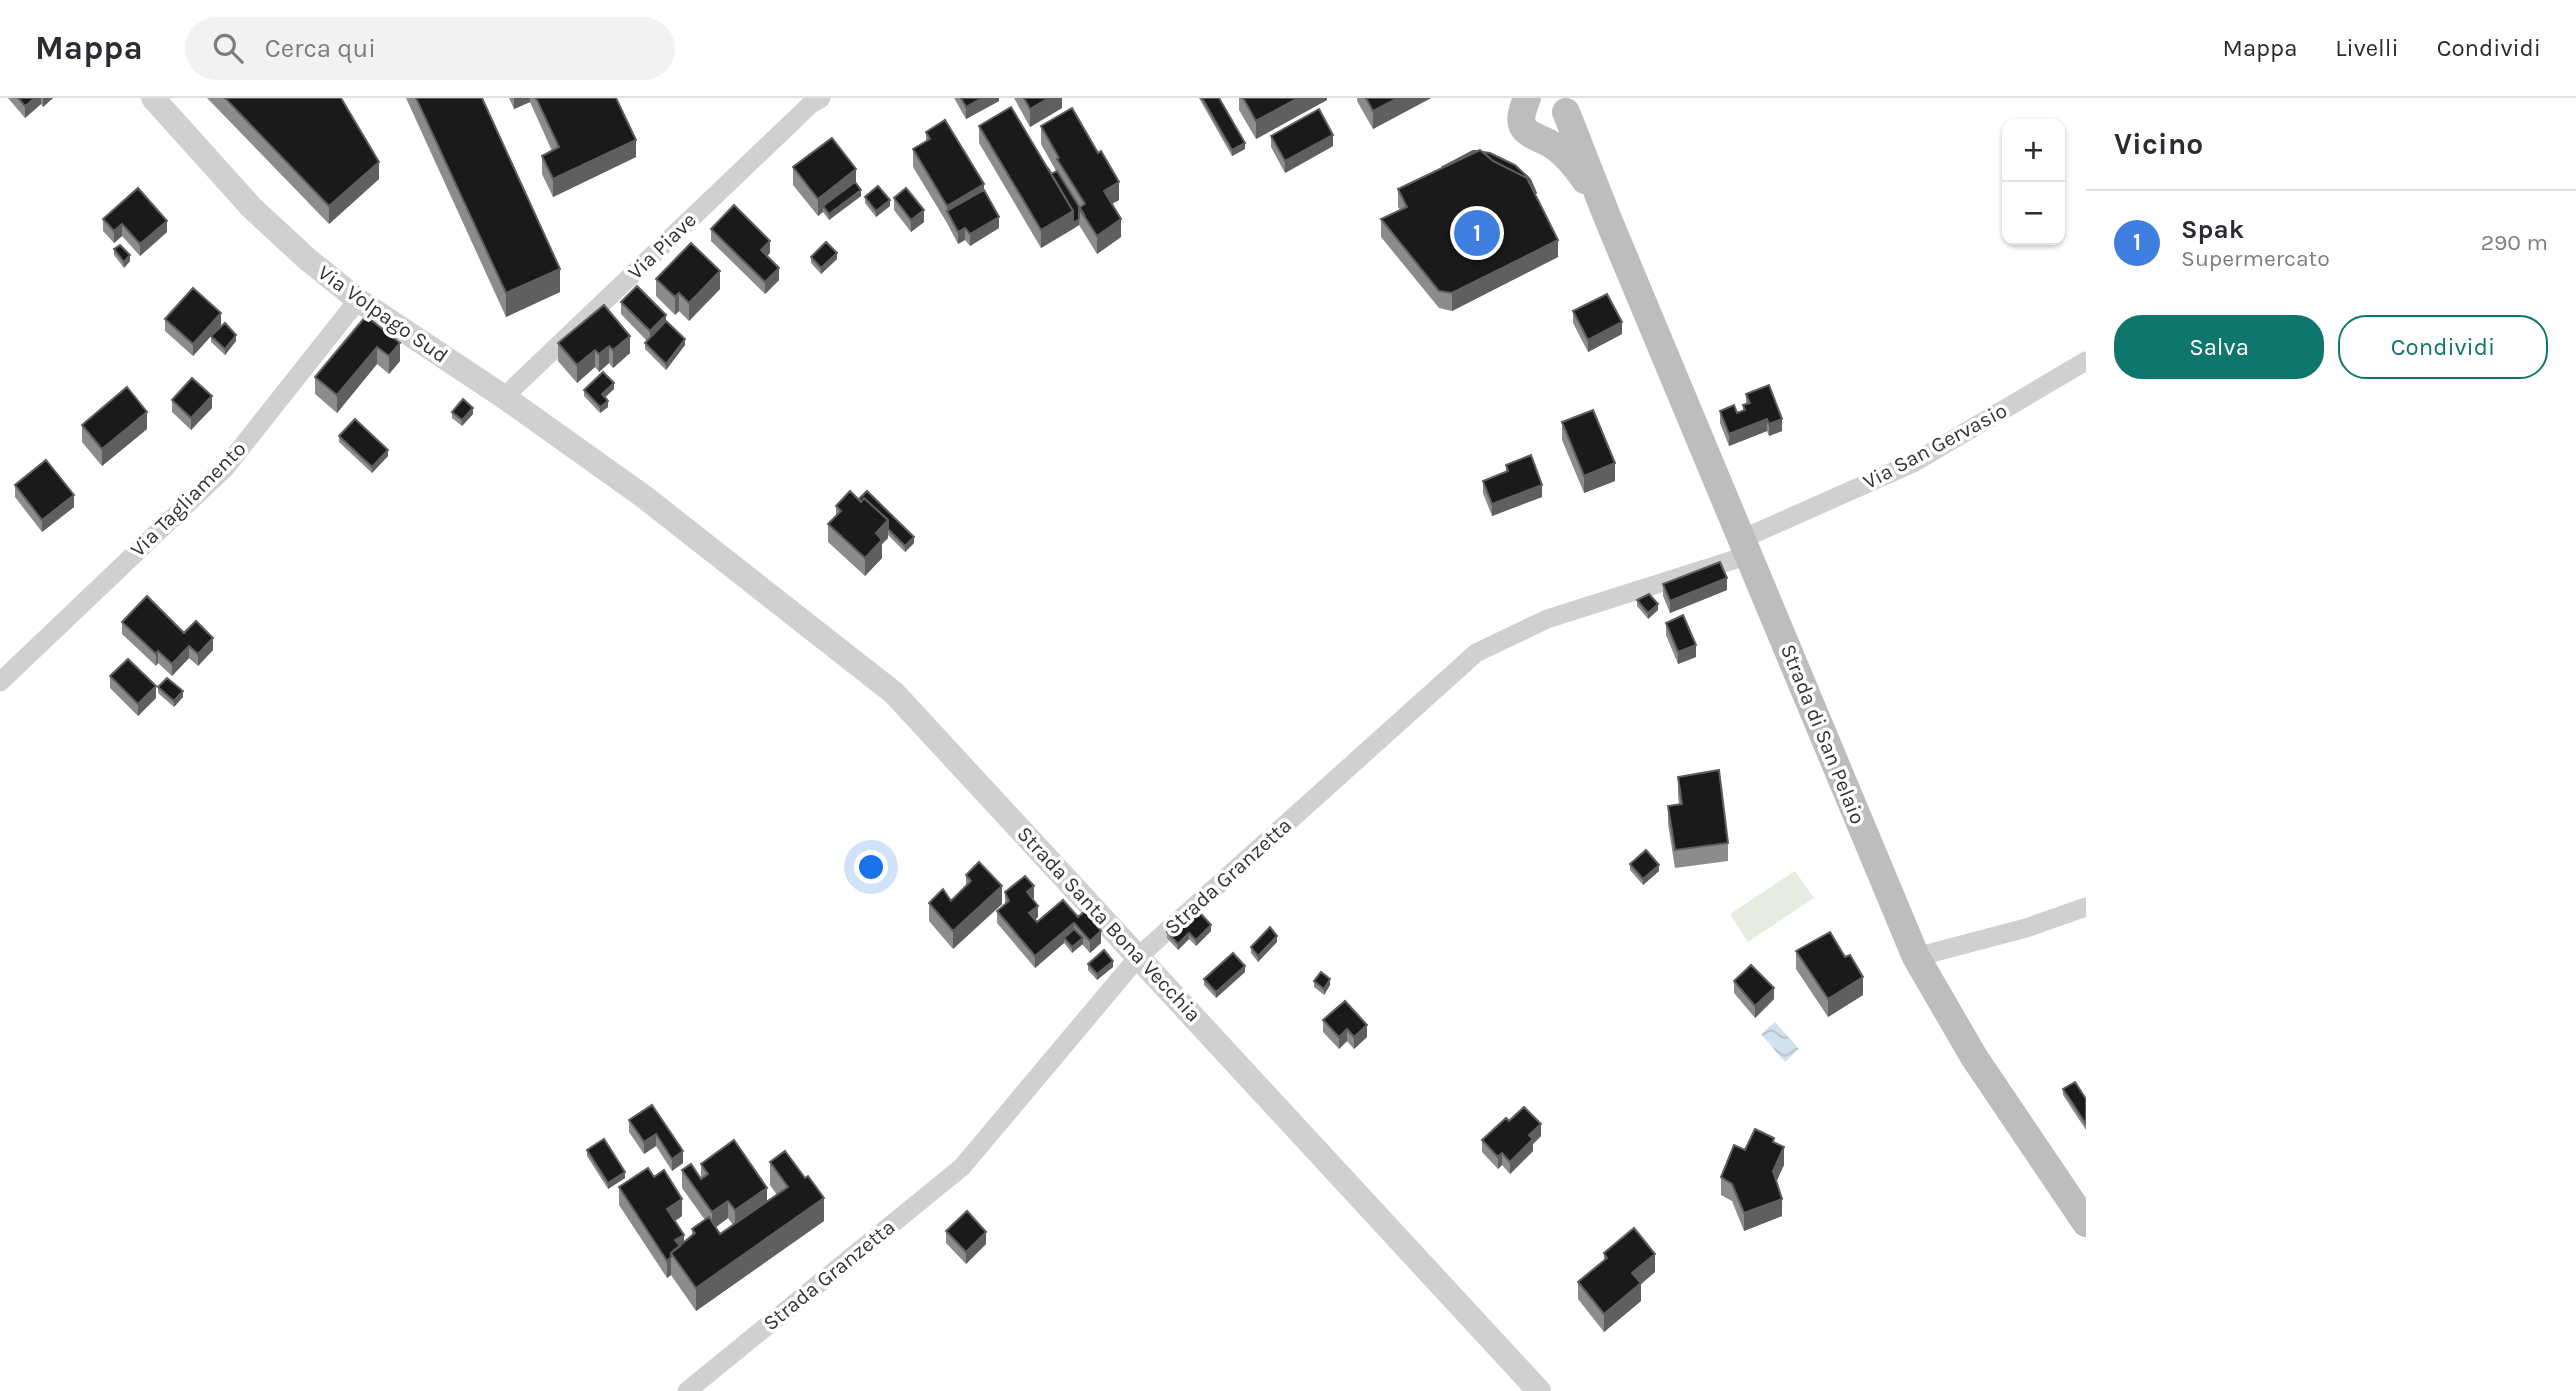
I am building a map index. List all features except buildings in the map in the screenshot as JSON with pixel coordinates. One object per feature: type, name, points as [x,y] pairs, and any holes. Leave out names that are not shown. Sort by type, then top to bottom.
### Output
[{"type":"main road","name":"Strada di San Pelaio","points":[[1527,98],[1522,115],[1525,129],[1537,139],[1562,127],[1576,166],[1608,219],[1916,957],[1974,1057],[2086,1223]]},
{"type":"street","name":"Via Volpago Sud","points":[[153,98],[251,207],[306,258],[358,300],[504,397],[643,496]]},
{"type":"street","name":"Via Piave","points":[[504,397],[811,104],[821,98]]},
{"type":"street","name":"Via Tagliamento","points":[[0,682],[225,468],[358,300]]},
{"type":"street","name":"Via San Gervasio","points":[[1745,547],[1913,463],[2086,361]]},
{"type":"street","name":"Strada Santa Bona Vecchia","points":[[643,496],[894,693],[1539,1391]]},
{"type":"street","name":"Strada Granzetta","points":[[687,1391],[962,1167],[1139,956],[1476,653],[1547,620],[1745,547]]},
{"type":"street","points":[[1916,957],[2026,928],[2086,907]]},
{"type":"shaded area","points":[[1795,871],[1814,898],[1748,942],[1730,914]]},
{"type":"water","points":[[1775,1022],[1799,1049],[1785,1062],[1761,1034]]},
{"type":"place","name":"Spak","points":[[1477,233]]}]
